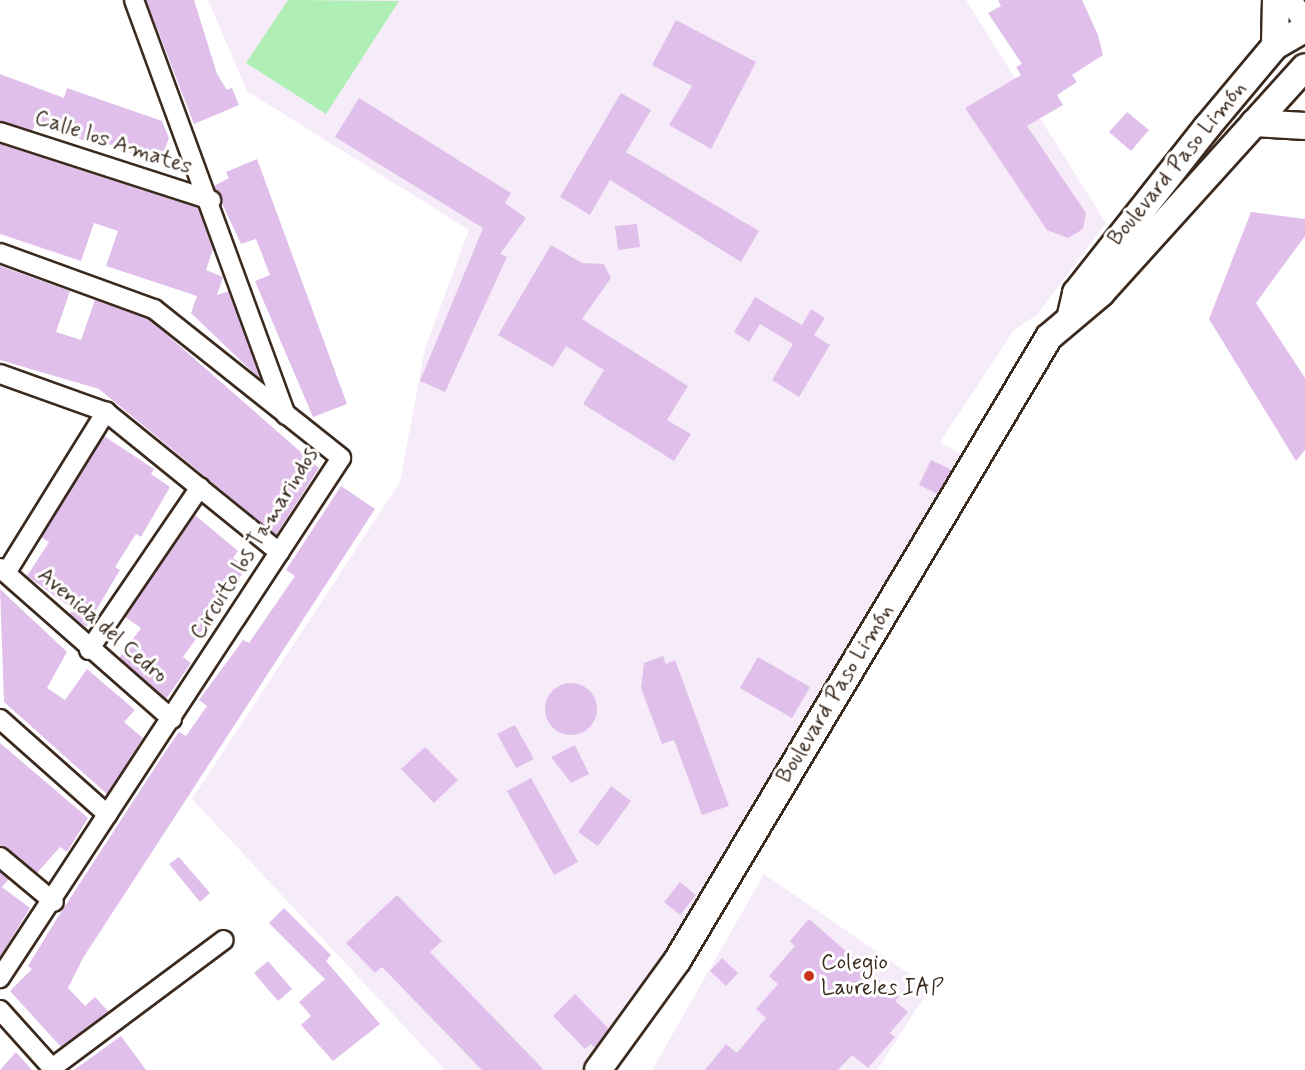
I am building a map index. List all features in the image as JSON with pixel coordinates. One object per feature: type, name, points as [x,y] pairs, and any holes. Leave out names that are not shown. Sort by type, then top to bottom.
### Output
[{"type":"main road","points":[[1275,46],[1276,0]]},
{"type":"main road","name":"Boulevard Paso Limón","points":[[1071,315],[1083,284],[1275,46],[1305,29]]},
{"type":"main road","name":"Boulevard Paso Limón","points":[[598,1070],[677,961],[1049,337],[1071,315],[1101,293],[1305,67]]},
{"type":"main road","points":[[1254,123],[1305,126]]},
{"type":"street","points":[[134,0],[211,200],[286,415]]},
{"type":"street","points":[[1290,0],[1305,22]]},
{"type":"street","name":"Calle los Amates","points":[[0,132],[211,200]]},
{"type":"street","points":[[0,253],[95,283],[154,309],[286,415]]},
{"type":"street","points":[[0,374],[106,412],[279,552]]},
{"type":"street","points":[[3,571],[106,412]]},
{"type":"street","name":"Circuito los Tamarindos","points":[[0,978],[54,902],[108,815],[341,458],[286,415]]},
{"type":"street","points":[[89,650],[200,487]]},
{"type":"street","name":"Avenida del Cedro","points":[[3,571],[89,650],[172,719]]},
{"type":"street","points":[[0,719],[108,815]]},
{"type":"street","points":[[0,857],[54,902]]},
{"type":"street","points":[[0,1010],[53,1069],[224,940]]},
{"type":"shaded area","points":[[208,0],[966,0],[1106,223],[1037,315],[1014,330],[940,442],[966,457],[606,1049],[582,1070],[445,1070],[192,799],[400,482],[425,348],[469,230],[247,91]]},
{"type":"shaded area","name":"Colegio Laureles IAP","points":[[764,874],[930,988],[877,1070],[652,1070]]},
{"type":"green space","points":[[288,0],[399,1],[326,114],[246,63]]},
{"type":"building","points":[[146,0],[194,0],[217,74],[227,90],[232,88],[239,105],[194,124]]},
{"type":"building","points":[[998,0],[1082,0],[1098,35],[1103,55],[1072,75],[1077,82],[1057,95],[1063,105],[1027,126],[1086,213],[1083,229],[1068,238],[1047,230],[965,108],[1021,75],[1016,67],[1022,64],[988,13],[1001,6]]},
{"type":"building","points":[[676,20],[756,62],[711,149],[669,125],[692,86],[652,65]]},
{"type":"building","points":[[0,74],[64,98],[67,88],[162,121],[169,138],[159,164],[90,137],[88,142],[36,122],[32,131],[0,121]]},
{"type":"building","points":[[621,93],[651,110],[626,152],[759,231],[741,262],[610,180],[590,215],[560,197]]},
{"type":"building","points":[[359,98],[511,193],[505,203],[526,218],[500,254],[507,257],[445,392],[420,381],[483,228],[335,137]]},
{"type":"building","points":[[1127,112],[1149,130],[1131,151],[1109,132]]},
{"type":"building","points":[[0,144],[198,208],[213,249],[206,270],[223,277],[217,295],[229,291],[261,380],[191,313],[197,296],[106,266],[118,231],[94,223],[81,261],[0,234]]},
{"type":"building","points":[[257,159],[347,404],[313,417],[255,281],[270,275],[256,239],[241,244],[214,186],[229,178],[226,172]]},
{"type":"building","points":[[1251,212],[1305,219],[1305,236],[1256,303],[1305,378],[1305,450],[1296,461],[1209,319]]},
{"type":"building","points":[[637,224],[640,247],[618,250],[615,226]]},
{"type":"building","points":[[551,245],[582,263],[604,264],[611,278],[582,319],[688,386],[667,420],[691,434],[674,461],[583,404],[604,370],[566,346],[553,367],[498,335]]},
{"type":"building","points":[[0,266],[70,291],[56,332],[81,340],[95,300],[149,319],[319,468],[276,535],[99,389],[0,360]]},
{"type":"building","points":[[755,297],[802,325],[811,309],[825,318],[814,335],[830,345],[799,397],[772,380],[793,344],[760,324],[749,342],[734,332]]},
{"type":"building","points":[[104,436],[154,469],[151,474],[170,487],[141,537],[136,534],[115,567],[120,570],[86,627],[70,614],[73,609],[27,576],[49,542],[41,537]]},
{"type":"building","points":[[931,460],[952,470],[938,494],[919,485]]},
{"type":"building","points":[[341,486],[375,509],[83,958],[68,988],[85,1006],[95,997],[109,1012],[61,1047],[10,991],[32,969],[28,966],[56,920],[169,746],[179,732],[186,736],[207,706],[199,700],[243,640],[249,643],[295,576],[286,570]]},
{"type":"building","points":[[195,515],[238,551],[233,558],[247,567],[183,657],[191,663],[166,699],[119,658],[141,628],[125,617]]},
{"type":"building","points":[[0,589],[67,652],[47,688],[65,700],[87,669],[135,710],[124,722],[143,738],[107,794],[4,702]]},
{"type":"building","points":[[663,656],[666,664],[675,660],[729,806],[702,815],[674,740],[662,744],[641,688],[644,663]]},
{"type":"building","points":[[758,657],[810,687],[792,718],[740,688]]},
{"type":"building","points":[[566,683],[576,683],[590,690],[597,709],[590,728],[576,735],[566,735],[556,731],[549,724],[545,714],[545,704],[549,694],[556,687]]},
{"type":"building","points":[[515,725],[534,759],[516,768],[497,734]]},
{"type":"building","points":[[0,743],[88,818],[67,852],[60,847],[37,873],[0,846]]},
{"type":"building","points":[[575,745],[589,774],[571,783],[551,757]]},
{"type":"building","points":[[425,747],[458,780],[434,803],[401,769]]},
{"type":"building","points":[[531,778],[578,862],[554,875],[507,791]]},
{"type":"building","points":[[611,786],[631,801],[598,846],[578,832]]},
{"type":"building","points":[[179,857],[210,893],[200,902],[169,864]]},
{"type":"building","points":[[0,872],[9,879],[2,887],[30,908],[0,957]]},
{"type":"building","points":[[680,882],[696,895],[680,915],[664,902]]},
{"type":"building","points":[[397,895],[442,941],[430,952],[544,1070],[482,1070],[382,967],[375,973],[346,943]]},
{"type":"building","points":[[284,908],[331,955],[326,961],[380,1024],[333,1061],[301,1025],[311,1016],[299,1002],[325,979],[269,923]]},
{"type":"building","points":[[809,919],[899,997],[895,1001],[908,1012],[890,1033],[895,1037],[868,1068],[852,1055],[838,1070],[705,1070],[726,1044],[737,1053],[766,1018],[756,1009],[778,984],[769,976],[795,946],[790,941]]},
{"type":"building","points":[[722,958],[738,973],[726,986],[710,971]]},
{"type":"building","points":[[268,961],[292,989],[278,1001],[254,973]]},
{"type":"building","points":[[575,994],[609,1029],[595,1048],[591,1044],[585,1049],[553,1016]]},
{"type":"building","points":[[121,1036],[146,1070],[74,1070]]},
{"type":"building","points":[[16,1052],[32,1070],[0,1070]]},
{"type":"place","name":"Colegio Laureles IAP","points":[[809,976]]}]
